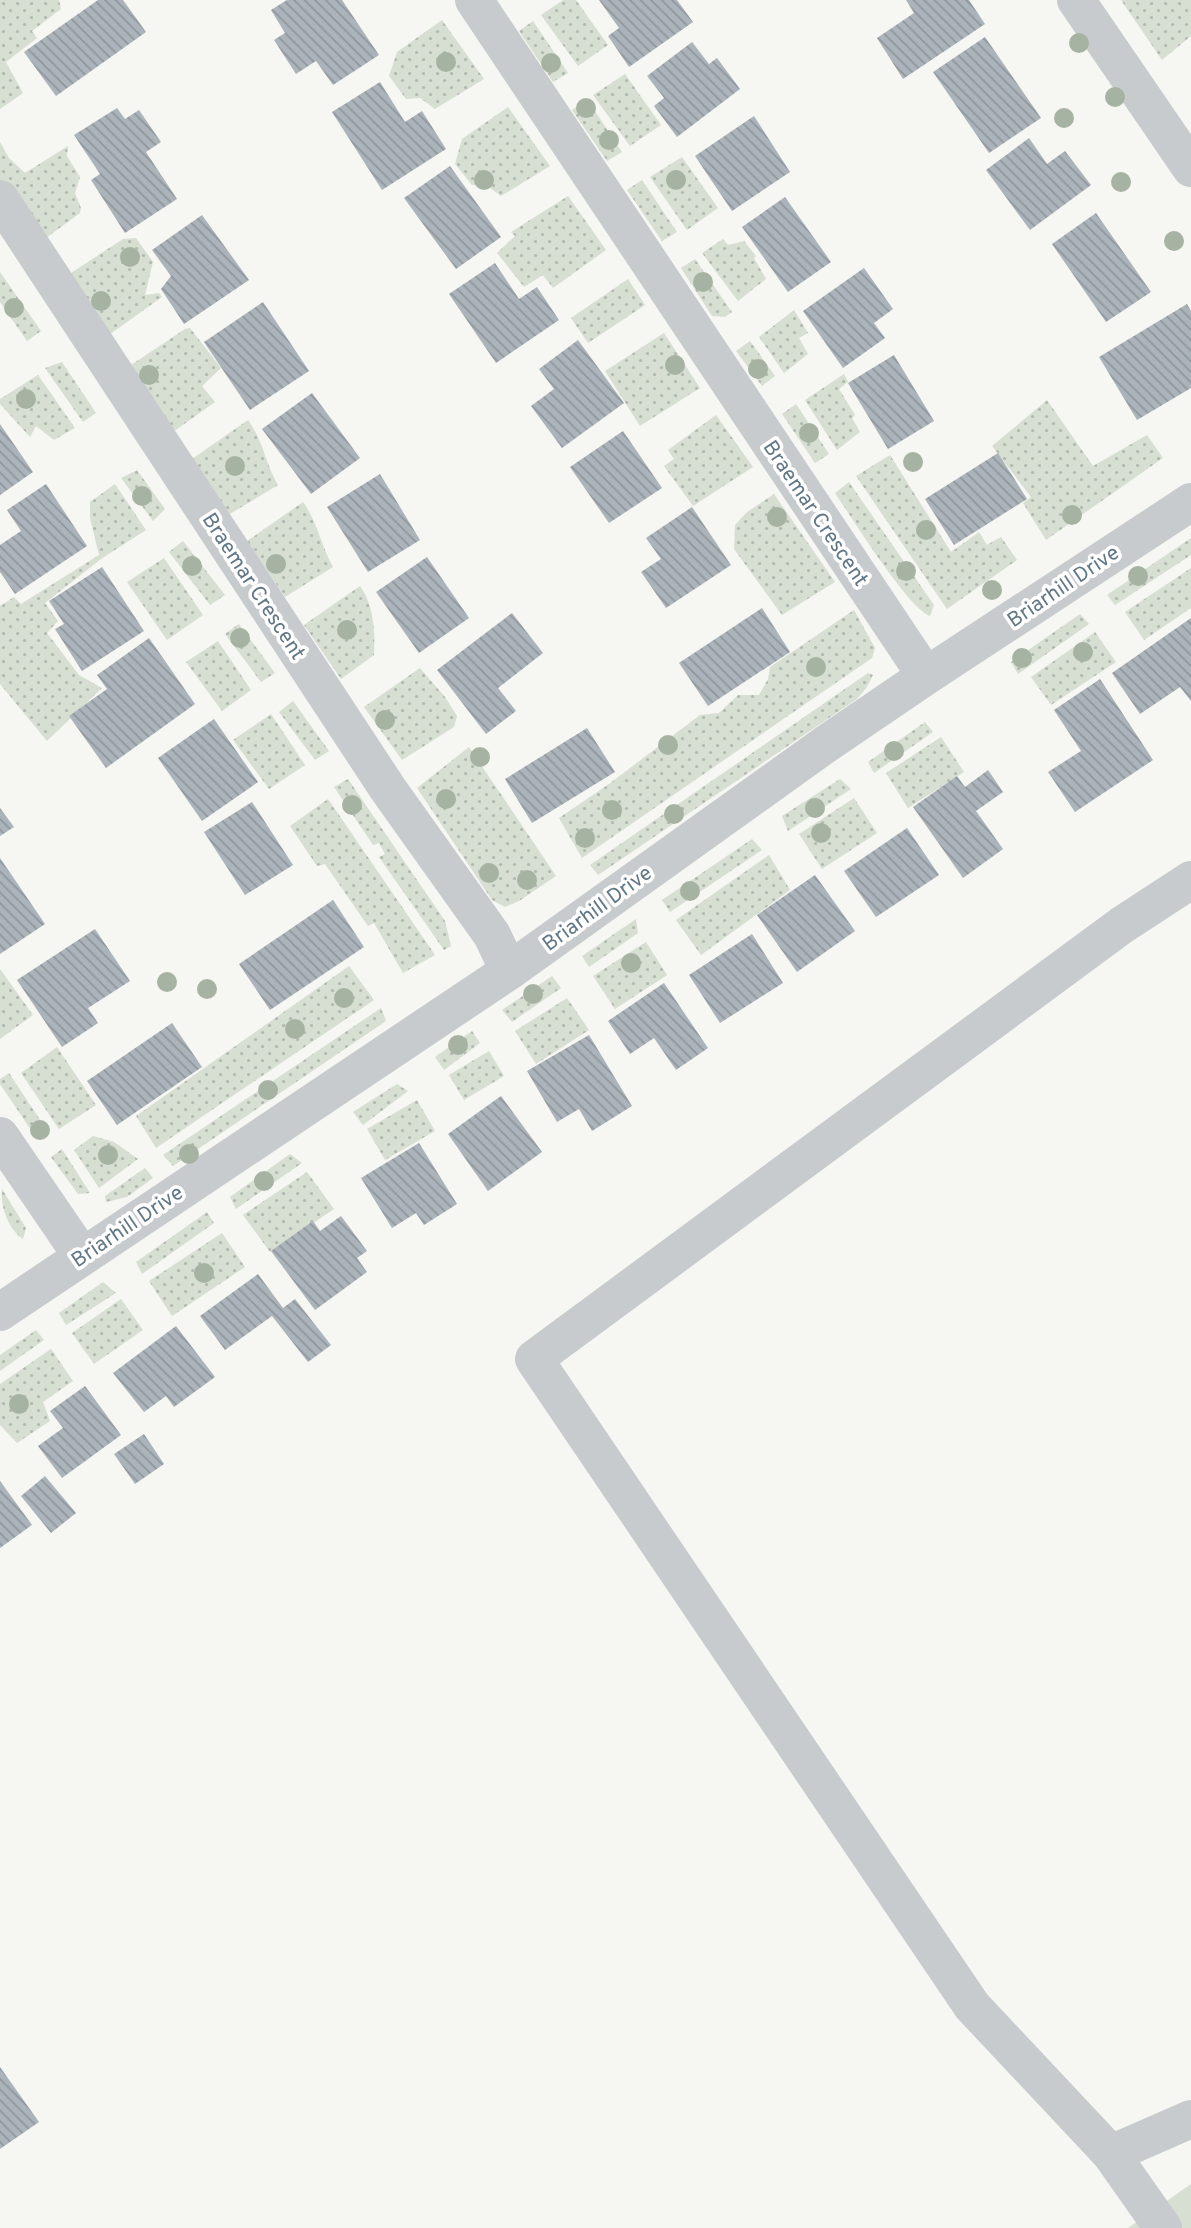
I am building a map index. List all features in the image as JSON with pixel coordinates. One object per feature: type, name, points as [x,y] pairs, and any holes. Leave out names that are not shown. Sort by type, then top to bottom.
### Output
[{"type":"street","name":"Braemar Crescent","points":[[474,0],[926,676]]},
{"type":"street","points":[[1076,0],[1191,168]]},
{"type":"street","name":"Braemar Crescent","points":[[0,199],[388,789],[492,935],[509,971]]},
{"type":"street","name":"Briarhill Drive","points":[[0,1312],[509,971],[826,744],[1191,502]]},
{"type":"street","points":[[1163,2228],[1111,2154],[972,2006],[534,1359],[1122,925],[1191,880]]},
{"type":"street","points":[[0,1136],[82,1256]]},
{"type":"street","points":[[1111,2154],[1191,2119]]},
{"type":"shaded area","points":[[0,0],[59,0],[61,9],[32,31],[37,38],[6,62],[23,93],[0,109]]},
{"type":"shaded area","points":[[563,0],[576,0],[608,45],[578,66],[541,15]]},
{"type":"shaded area","points":[[1121,0],[1191,0],[1191,36],[1162,60]]},
{"type":"shaded area","points":[[442,20],[484,79],[435,109],[420,98],[406,99],[389,76],[397,52]]},
{"type":"shaded area","points":[[533,21],[568,73],[553,82],[519,31]]},
{"type":"shaded area","points":[[625,74],[661,125],[630,146],[593,95]]},
{"type":"shaded area","points":[[587,99],[622,152],[607,161],[572,110]]},
{"type":"shaded area","points":[[508,107],[550,166],[501,196],[486,185],[472,185],[455,164],[462,139]]},
{"type":"shaded area","points":[[0,142],[9,158],[25,173],[68,146],[67,156],[80,177],[75,193],[81,208],[80,213],[42,241],[0,180]]},
{"type":"shaded area","points":[[682,157],[718,208],[687,230],[650,177]]},
{"type":"shaded area","points":[[642,180],[677,232],[662,241],[627,190]]},
{"type":"shaded area","points":[[568,196],[606,250],[553,288],[543,275],[524,287],[497,253],[515,236],[511,232]]},
{"type":"shaded area","points":[[136,238],[153,262],[145,295],[159,293],[162,297],[106,337],[65,277],[123,239]]},
{"type":"shaded area","points":[[723,239],[728,245],[744,241],[756,256],[754,258],[766,279],[738,301],[702,253]]},
{"type":"shaded area","points":[[695,259],[732,312],[725,317],[712,316],[681,268]]},
{"type":"shaded area","points":[[0,272],[41,331],[27,341],[0,302]]},
{"type":"shaded area","points":[[628,279],[645,305],[588,343],[571,318]]},
{"type":"shaded area","points":[[794,310],[808,333],[799,338],[808,354],[784,373],[759,337]]},
{"type":"shaded area","points":[[190,328],[221,368],[202,386],[215,402],[173,432],[128,367]]},
{"type":"shaded area","points":[[664,333],[700,388],[640,426],[605,371]]},
{"type":"shaded area","points":[[750,341],[775,376],[762,386],[736,351]]},
{"type":"shaded area","points":[[62,362],[96,413],[83,422],[45,368]]},
{"type":"shaded area","points":[[844,374],[848,382],[839,389],[855,415],[852,418],[860,432],[837,450],[805,400]]},
{"type":"shaded area","points":[[38,375],[75,428],[54,440],[36,426],[30,437],[0,404],[0,399]]},
{"type":"shaded area","points":[[1047,400],[1093,466],[1147,435],[1163,458],[1046,540],[1023,503],[1031,497],[992,446]]},
{"type":"shaded area","points":[[796,404],[829,454],[815,463],[782,414]]},
{"type":"shaded area","points":[[716,415],[753,467],[693,506],[664,466],[674,459],[668,450]]},
{"type":"shaded area","points":[[248,420],[278,485],[230,514],[192,459]]},
{"type":"shaded area","points":[[890,455],[951,552],[979,532],[987,545],[1001,537],[1017,560],[947,609],[856,476]]},
{"type":"shaded area","points":[[137,470],[165,509],[153,521],[121,478]]},
{"type":"shaded area","points":[[849,482],[934,605],[930,616],[908,597],[835,493]]},
{"type":"shaded area","points":[[115,484],[146,530],[101,559],[45,603],[58,621],[47,633],[79,675],[102,688],[47,741],[0,684],[0,606],[14,597],[21,604],[99,555],[90,518],[90,502]]},
{"type":"shaded area","points":[[774,494],[835,582],[782,615],[734,549],[735,525],[747,512]]},
{"type":"shaded area","points":[[303,502],[333,567],[285,597],[247,541]]},
{"type":"shaded area","points":[[1191,538],[1191,555],[1115,605],[1107,595]]},
{"type":"shaded area","points":[[183,541],[225,595],[210,605],[169,552]]},
{"type":"shaded area","points":[[164,558],[203,615],[167,640],[127,582]]},
{"type":"shaded area","points":[[1191,568],[1191,608],[1144,640],[1125,612]]},
{"type":"shaded area","points":[[360,586],[373,619],[374,655],[341,679],[304,625]]},
{"type":"shaded area","points":[[854,610],[875,648],[872,658],[582,858],[559,818],[700,715],[719,713],[738,695],[759,695],[768,679],[770,667]]},
{"type":"shaded area","points":[[1080,614],[1089,624],[1018,674],[1011,662]]},
{"type":"shaded area","points":[[239,624],[275,673],[261,682],[225,634]]},
{"type":"shaded area","points":[[1095,632],[1116,662],[1051,705],[1031,677]]},
{"type":"shaded area","points":[[218,641],[251,690],[222,711],[186,662]]},
{"type":"shaded area","points":[[420,668],[457,716],[454,727],[402,760],[364,707]]},
{"type":"shaded area","points":[[868,673],[873,675],[857,699],[598,875],[590,865]]},
{"type":"shaded area","points":[[293,701],[329,751],[315,760],[279,712]]},
{"type":"shaded area","points":[[271,714],[305,765],[269,789],[233,740]]},
{"type":"shaded area","points":[[925,722],[933,732],[874,773],[868,762]]},
{"type":"shaded area","points":[[941,737],[964,772],[908,808],[886,773]]},
{"type":"shaded area","points":[[469,747],[556,876],[519,901],[505,907],[492,900],[417,788]]},
{"type":"shaded area","points":[[348,779],[445,921],[451,946],[444,950],[379,857],[385,854],[379,843],[373,845],[334,787]]},
{"type":"shaded area","points":[[840,779],[851,789],[788,831],[782,816]]},
{"type":"shaded area","points":[[854,798],[877,833],[822,869],[799,834]]},
{"type":"shaded area","points":[[328,799],[435,955],[403,973],[374,923],[368,926],[325,864],[317,866],[290,826]]},
{"type":"shaded area","points":[[752,839],[762,850],[670,912],[662,900]]},
{"type":"shaded area","points":[[769,855],[790,890],[701,955],[676,920]]},
{"type":"shaded area","points":[[636,919],[638,933],[589,967],[582,956]]},
{"type":"shaded area","points":[[646,942],[667,975],[615,1009],[593,976]]},
{"type":"shaded area","points":[[349,966],[374,1000],[156,1148],[136,1116]]},
{"type":"shaded area","points":[[0,969],[33,1015],[0,1039]]},
{"type":"shaded area","points":[[552,976],[561,988],[512,1022],[502,1010]]},
{"type":"shaded area","points":[[567,998],[589,1030],[536,1064],[515,1031]]},
{"type":"shaded area","points":[[381,1008],[386,1021],[173,1166],[163,1155]]},
{"type":"shaded area","points":[[472,1031],[480,1043],[444,1070],[435,1057]]},
{"type":"shaded area","points":[[57,1047],[96,1105],[59,1129],[21,1073]]},
{"type":"shaded area","points":[[489,1051],[504,1076],[464,1100],[449,1075]]},
{"type":"shaded area","points":[[9,1073],[48,1132],[37,1139],[0,1084],[0,1079]]},
{"type":"shaded area","points":[[397,1084],[408,1091],[363,1125],[353,1112]]},
{"type":"shaded area","points":[[417,1100],[435,1131],[385,1160],[367,1129]]},
{"type":"shaded area","points":[[93,1136],[114,1142],[138,1159],[99,1188],[74,1150]]},
{"type":"shaded area","points":[[62,1149],[90,1193],[78,1194],[51,1157]]},
{"type":"shaded area","points":[[290,1154],[302,1163],[236,1209],[230,1197]]},
{"type":"shaded area","points":[[145,1168],[153,1178],[127,1197],[106,1202],[105,1196]]},
{"type":"shaded area","points":[[307,1172],[334,1209],[270,1252],[243,1215]]},
{"type":"shaded area","points":[[2,1189],[26,1228],[23,1239],[6,1217]]},
{"type":"shaded area","points":[[207,1212],[214,1223],[142,1274],[136,1262]]},
{"type":"shaded area","points":[[222,1233],[245,1267],[172,1316],[149,1281]]},
{"type":"shaded area","points":[[103,1282],[116,1293],[66,1325],[59,1313]]},
{"type":"shaded area","points":[[121,1299],[143,1330],[94,1364],[72,1333]]},
{"type":"shaded area","points":[[36,1330],[44,1340],[0,1371],[0,1355]]},
{"type":"shaded area","points":[[51,1349],[73,1381],[43,1402],[50,1421],[17,1443],[0,1425],[0,1384]]},
{"type":"shaded area","points":[[1191,2184],[1191,2228],[1128,2228]]},
{"type":"building","points":[[98,0],[123,0],[146,32],[56,96],[24,52]]},
{"type":"building","points":[[287,0],[342,0],[379,55],[333,85],[316,61],[296,74],[274,40],[285,33],[271,10]]},
{"type":"building","points":[[599,0],[677,0],[693,22],[629,67],[608,36],[619,28]]},
{"type":"building","points":[[906,0],[969,0],[985,24],[903,79],[877,38],[914,13]]},
{"type":"building","points":[[985,37],[1041,118],[989,153],[933,72]]},
{"type":"building","points":[[692,42],[709,64],[717,58],[740,89],[677,137],[654,106],[664,98],[647,76]]},
{"type":"building","points":[[380,82],[405,122],[422,111],[446,149],[382,190],[332,112]]},
{"type":"building","points":[[117,108],[125,119],[139,110],[161,142],[146,152],[177,199],[125,233],[91,180],[100,174],[74,135]]},
{"type":"building","points":[[754,116],[790,172],[732,211],[695,156]]},
{"type":"building","points":[[1029,138],[1047,164],[1065,151],[1091,185],[1030,230],[986,170]]},
{"type":"building","points":[[450,166],[501,237],[456,269],[404,198]]},
{"type":"building","points":[[785,197],[831,262],[788,292],[742,227]]},
{"type":"building","points":[[1096,213],[1151,292],[1106,322],[1052,244]]},
{"type":"building","points":[[202,215],[249,280],[184,324],[161,289],[171,276],[152,250]]},
{"type":"building","points":[[495,263],[519,299],[537,287],[559,320],[496,363],[449,294]]},
{"type":"building","points":[[864,268],[893,309],[874,323],[885,338],[843,368],[803,311]]},
{"type":"building","points":[[263,302],[309,371],[250,410],[204,342]]},
{"type":"building","points":[[1187,304],[1191,311],[1191,388],[1137,420],[1099,357]]},
{"type":"building","points":[[578,340],[624,403],[562,448],[531,406],[554,389],[539,369]]},
{"type":"building","points":[[894,355],[934,421],[888,449],[848,383]]},
{"type":"building","points":[[312,393],[360,458],[311,494],[262,429]]},
{"type":"building","points":[[0,424],[33,472],[0,495]]},
{"type":"building","points":[[623,431],[662,488],[609,523],[570,467]]},
{"type":"building","points":[[998,453],[1027,499],[954,545],[925,499]]},
{"type":"building","points":[[380,474],[420,540],[368,572],[327,507]]},
{"type":"building","points":[[46,484],[87,546],[15,594],[0,572],[0,545],[21,531],[7,510]]},
{"type":"building","points":[[692,507],[731,565],[666,608],[641,572],[661,559],[646,538]]},
{"type":"building","points":[[427,557],[469,618],[419,653],[376,592]]},
{"type":"building","points":[[102,567],[144,631],[82,671],[55,629],[64,624],[49,601]]},
{"type":"building","points":[[762,608],[790,652],[708,706],[679,663]]},
{"type":"building","points":[[512,613],[543,653],[498,688],[516,711],[486,734],[437,670]]},
{"type":"building","points":[[1191,618],[1191,701],[1180,687],[1140,714],[1112,673]]},
{"type":"building","points":[[149,638],[195,704],[106,768],[69,716],[107,689],[97,675]]},
{"type":"building","points":[[1100,679],[1153,760],[1075,812],[1048,772],[1081,751],[1054,710]]},
{"type":"building","points":[[214,719],[258,782],[202,821],[158,758]]},
{"type":"building","points":[[587,728],[615,772],[532,823],[505,779]]},
{"type":"building","points":[[988,770],[1003,792],[976,811],[1003,849],[963,878],[913,807],[957,776],[965,787]]},
{"type":"building","points":[[252,802],[293,865],[245,895],[204,832]]},
{"type":"building","points":[[0,808],[14,827],[0,836]]},
{"type":"building","points":[[907,828],[939,875],[876,917],[844,871]]},
{"type":"building","points":[[0,858],[45,924],[0,954]]},
{"type":"building","points":[[815,875],[855,931],[797,972],[757,915]]},
{"type":"building","points":[[333,900],[364,947],[270,1010],[239,964]]},
{"type":"building","points":[[95,929],[130,981],[88,1008],[98,1023],[62,1047],[17,980]]},
{"type":"building","points":[[752,934],[783,983],[720,1023],[689,975]]},
{"type":"building","points":[[664,983],[708,1048],[676,1070],[654,1038],[630,1054],[608,1021]]},
{"type":"building","points":[[172,1023],[202,1067],[117,1125],[87,1081]]},
{"type":"building","points":[[589,1035],[632,1106],[592,1131],[579,1109],[557,1122],[527,1071]]},
{"type":"building","points":[[501,1096],[542,1152],[488,1191],[448,1134]]},
{"type":"building","points":[[419,1143],[457,1204],[424,1225],[416,1213],[392,1228],[361,1178]]},
{"type":"building","points":[[341,1216],[367,1251],[357,1258],[367,1272],[315,1310],[271,1251],[313,1221],[320,1231]]},
{"type":"building","points":[[258,1274],[283,1308],[295,1299],[331,1345],[308,1362],[272,1316],[225,1350],[200,1316]]},
{"type":"building","points":[[176,1326],[215,1377],[174,1407],[166,1396],[144,1412],[113,1373]]},
{"type":"building","points":[[85,1386],[121,1435],[62,1478],[38,1446],[63,1428],[50,1411]]},
{"type":"building","points":[[144,1434],[164,1464],[135,1484],[114,1454]]},
{"type":"building","points":[[45,1476],[76,1513],[51,1533],[21,1496]]},
{"type":"building","points":[[0,1481],[32,1525],[0,1548]]},
{"type":"building","points":[[0,2067],[39,2122],[0,2149]]}]
